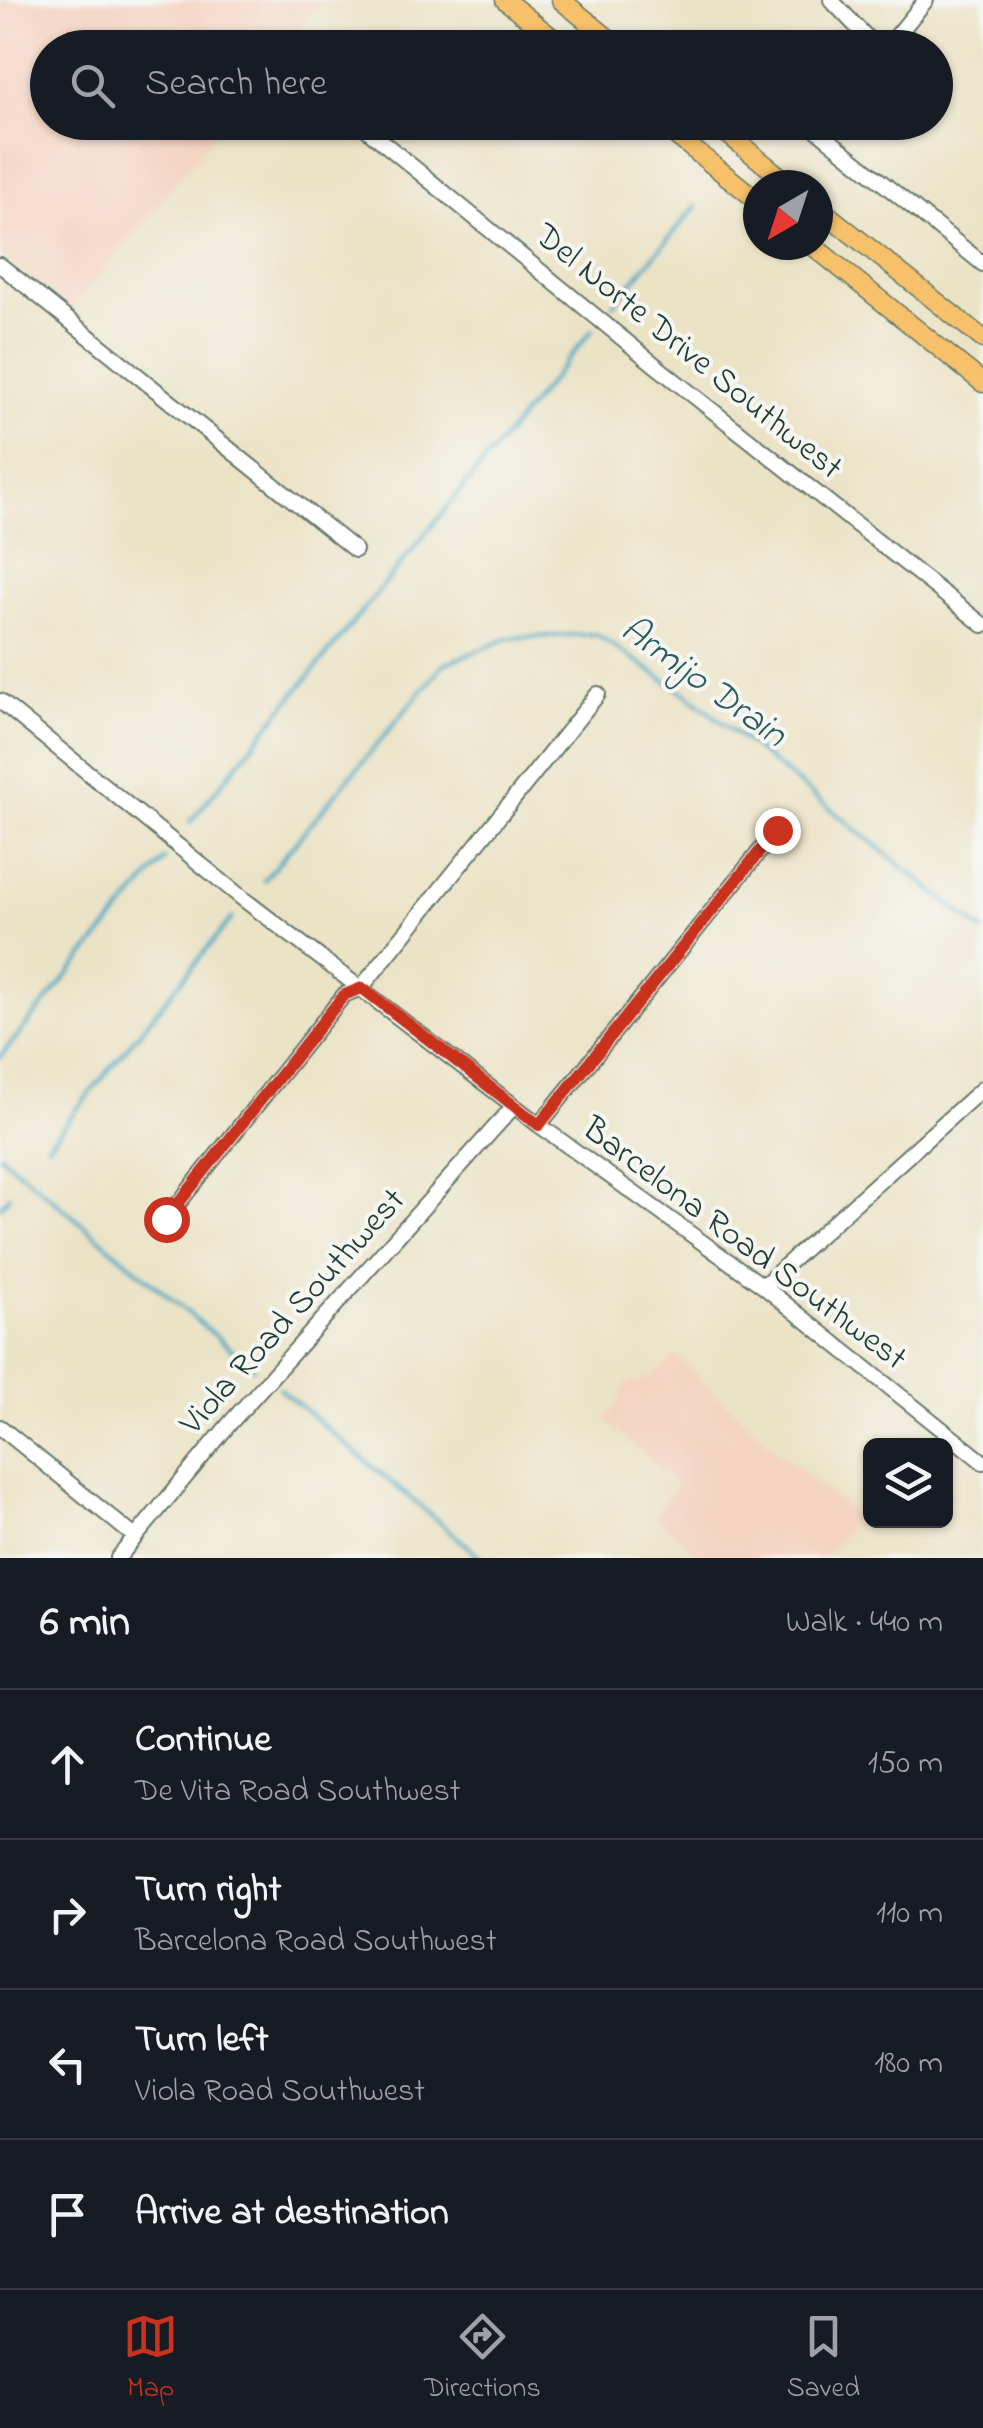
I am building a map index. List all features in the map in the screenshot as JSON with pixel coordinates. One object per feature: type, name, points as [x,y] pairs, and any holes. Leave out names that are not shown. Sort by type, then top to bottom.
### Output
[{"type":"main road","points":[[506,0],[543,30]]},
{"type":"main road","points":[[561,0],[598,30]]},
{"type":"main road","points":[[682,140],[743,190]]},
{"type":"main road","points":[[735,140],[772,170]]},
{"type":"main road","points":[[833,219],[983,340]]},
{"type":"main road","points":[[830,260],[983,384]]},
{"type":"street","points":[[831,0],[860,30]]},
{"type":"street","points":[[902,30],[926,0]]},
{"type":"street","name":"Del Norte Drive Southwest","points":[[380,140],[656,366],[983,624]]},
{"type":"street","points":[[829,140],[983,264]]},
{"type":"street","points":[[0,265],[355,550]]},
{"type":"street","points":[[166,1219],[344,995],[362,988],[598,694]]},
{"type":"street","name":"Barcelona Road Southwest","points":[[0,700],[242,898],[539,1125],[764,1286],[983,1462]]},
{"type":"street","points":[[539,1125],[777,830]]},
{"type":"street","points":[[764,1286],[983,1088]]},
{"type":"street","name":"Viola Road Southwest","points":[[118,1558],[231,1422],[514,1106]]},
{"type":"street","points":[[0,1428],[136,1537]]},
{"type":"shaded area","points":[[0,0],[321,0],[297,30],[30,30],[30,140],[210,140],[71,311],[0,254]]},
{"type":"shaded area","points":[[675,1355],[781,1454],[857,1516],[824,1558],[703,1558],[653,1516],[677,1485],[604,1419],[621,1401],[619,1395],[626,1385],[632,1381],[639,1384],[646,1376],[650,1379]]},
{"type":"waterway","points":[[613,305],[696,206]]},
{"type":"waterway","points":[[190,822],[592,330]]},
{"type":"waterway","name":"Armijo Drain","points":[[264,880],[444,664],[509,638],[596,634],[689,696],[983,931]]},
{"type":"waterway","points":[[0,1057],[165,859]]},
{"type":"waterway","name":"Armijo Drain","points":[[48,1145],[232,918]]},
{"type":"waterway","points":[[0,1155],[254,1368]]},
{"type":"waterway","name":"Armijo Drain","points":[[0,1207],[9,1196]]},
{"type":"waterway","points":[[280,1389],[482,1558]]},
{"type":"route","points":[[166,1219],[344,995],[362,988],[539,1125],[777,830]]}]
